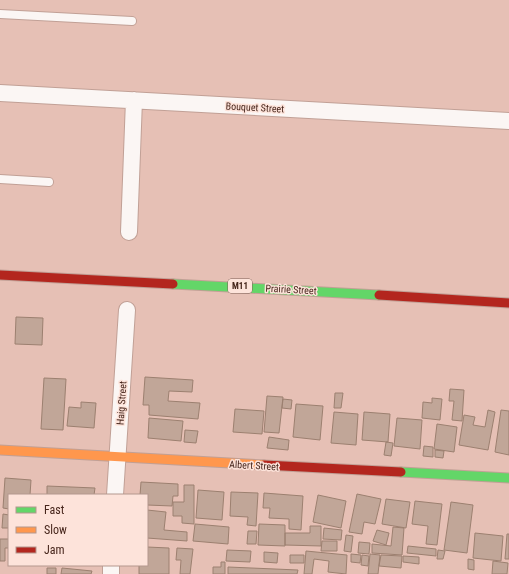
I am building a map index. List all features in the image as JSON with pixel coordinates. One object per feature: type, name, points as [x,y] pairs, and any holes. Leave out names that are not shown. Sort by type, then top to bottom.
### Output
[{"type":"street","name":"Bouquet Street","points":[[0,93],[509,121]]},
{"type":"street","points":[[129,232],[134,100]]},
{"type":"street","name":"Prairie Street","points":[[0,275],[318,290],[509,304]]},
{"type":"street","name":"Haig Street","points":[[115,494],[127,310]]},
{"type":"street","name":"Albert Street","points":[[0,450],[509,478]]},
{"type":"lane","points":[[0,14],[132,21]]},
{"type":"lane","points":[[0,178],[49,182]]},
{"type":"building","points":[[16,317],[43,318],[42,345],[15,344]]},
{"type":"building","points":[[145,377],[193,380],[192,392],[169,391],[168,401],[200,403],[198,419],[149,415],[149,405],[143,405]]},
{"type":"building","points":[[44,378],[66,379],[63,430],[41,429]]},
{"type":"building","points":[[450,389],[464,390],[462,421],[452,420],[454,401],[449,401]]},
{"type":"building","points":[[335,393],[343,393],[341,408],[334,408]]},
{"type":"building","points":[[267,396],[283,397],[279,433],[264,432]]},
{"type":"building","points":[[432,398],[442,399],[440,420],[422,418],[423,402],[432,403]]},
{"type":"building","points":[[283,399],[292,400],[291,409],[282,408]]},
{"type":"building","points":[[81,402],[96,403],[94,428],[67,426],[69,407],[81,408]]},
{"type":"building","points":[[296,404],[323,406],[320,440],[293,437]]},
{"type":"building","points":[[235,409],[264,411],[262,434],[233,432]]},
{"type":"building","points":[[488,410],[495,412],[488,450],[459,445],[464,415],[475,417],[473,425],[485,427]]},
{"type":"building","points":[[501,410],[509,411],[509,455],[495,452]]},
{"type":"building","points":[[334,412],[358,414],[356,445],[331,443]]},
{"type":"building","points":[[364,412],[390,414],[388,442],[362,440]]},
{"type":"building","points":[[149,418],[183,421],[181,441],[148,438]]},
{"type":"building","points":[[397,418],[422,420],[420,449],[394,446]]},
{"type":"building","points":[[437,424],[457,427],[454,452],[434,449]]},
{"type":"building","points":[[185,430],[198,431],[196,443],[184,442]]},
{"type":"building","points":[[269,437],[289,440],[288,450],[267,448]]},
{"type":"building","points":[[386,442],[393,443],[391,456],[384,455]]},
{"type":"building","points":[[424,446],[433,447],[433,457],[423,456]]},
{"type":"building","points":[[435,450],[444,451],[443,458],[435,457]]},
{"type":"building","points":[[5,478],[31,480],[30,494],[8,494],[8,509],[3,508]]},
{"type":"building","points":[[141,482],[178,484],[178,496],[173,496],[172,506],[148,505],[148,494],[140,494]]},
{"type":"building","points":[[184,485],[194,485],[194,524],[182,523],[182,516],[173,516],[173,502],[184,502]]},
{"type":"building","points":[[47,486],[95,488],[94,494],[47,494]]},
{"type":"building","points":[[198,490],[224,492],[222,520],[196,518]]},
{"type":"building","points":[[231,492],[258,493],[256,526],[247,525],[248,517],[230,516]]},
{"type":"building","points":[[264,493],[303,496],[301,530],[289,529],[289,519],[269,518],[270,508],[263,508]]},
{"type":"building","points":[[357,494],[381,499],[375,524],[364,522],[362,534],[349,532]]},
{"type":"building","points":[[318,495],[346,501],[341,528],[313,522]]},
{"type":"building","points":[[386,499],[410,502],[406,528],[382,524]]},
{"type":"building","points":[[415,501],[442,504],[437,545],[426,544],[428,526],[412,524]]},
{"type":"building","points":[[451,502],[473,505],[467,553],[444,550]]},
{"type":"building","points":[[148,510],[166,512],[164,530],[187,532],[187,541],[148,538]]},
{"type":"building","points":[[3,514],[8,515],[8,528],[2,528]]},
{"type":"building","points":[[195,524],[229,527],[228,544],[193,541]]},
{"type":"building","points":[[259,524],[285,525],[285,546],[258,545]]},
{"type":"building","points":[[310,526],[321,526],[321,546],[285,545],[285,533],[310,533]]},
{"type":"building","points":[[393,527],[404,528],[402,555],[372,553],[372,544],[391,546]]},
{"type":"building","points":[[324,528],[342,530],[341,540],[323,539]]},
{"type":"building","points":[[377,530],[389,533],[386,545],[373,541]]},
{"type":"building","points":[[248,531],[257,531],[256,544],[247,544]]},
{"type":"building","points":[[475,533],[503,536],[501,561],[473,558]]},
{"type":"building","points":[[507,534],[509,534],[509,559],[505,559]]},
{"type":"building","points":[[346,535],[353,536],[351,552],[344,551]]},
{"type":"building","points":[[0,539],[8,539],[8,548],[5,548],[5,561],[0,561]]},
{"type":"building","points":[[322,541],[337,541],[337,551],[321,551]]},
{"type":"building","points":[[359,542],[370,543],[369,554],[358,553]]},
{"type":"building","points":[[408,546],[436,549],[436,556],[407,553]]},
{"type":"building","points":[[148,547],[169,548],[169,574],[139,574],[139,566],[148,566]]},
{"type":"building","points":[[177,548],[193,549],[190,574],[180,574],[181,560],[176,560]]},
{"type":"building","points":[[227,550],[251,551],[250,562],[226,561]]},
{"type":"building","points":[[438,550],[445,551],[443,559],[437,559]]},
{"type":"building","points":[[306,551],[347,555],[346,574],[328,572],[329,561],[314,559],[312,574],[304,574]]},
{"type":"building","points":[[264,552],[278,553],[277,563],[264,562]]},
{"type":"building","points":[[351,554],[361,555],[360,563],[351,562]]},
{"type":"building","points":[[370,554],[380,555],[378,574],[368,574]]},
{"type":"building","points":[[290,555],[304,555],[304,563],[290,563]]},
{"type":"building","points":[[362,555],[369,556],[368,566],[361,565]]},
{"type":"building","points":[[381,555],[402,556],[401,568],[379,566]]},
{"type":"building","points":[[403,556],[419,557],[419,564],[403,562]]},
{"type":"building","points":[[468,559],[474,560],[474,570],[468,569]]},
{"type":"building","points":[[493,561],[508,563],[507,574],[492,574]]},
{"type":"building","points":[[221,562],[225,562],[225,574],[213,574],[213,567],[221,567]]},
{"type":"building","points":[[228,567],[298,570],[297,574],[228,574]]},
{"type":"building","points":[[47,568],[56,568],[56,574],[47,574]]},
{"type":"building","points":[[62,568],[92,571],[91,574],[61,574]]},
{"type":"traffic: fast","points":[[173,284],[379,295]]},
{"type":"traffic: fast","points":[[401,472],[509,478]]},
{"type":"traffic: slow","points":[[0,450],[264,465]]},
{"type":"traffic: jam","points":[[0,275],[173,284]]},
{"type":"traffic: jam","points":[[379,295],[509,303]]},
{"type":"traffic: jam","points":[[264,465],[401,472]]}]
